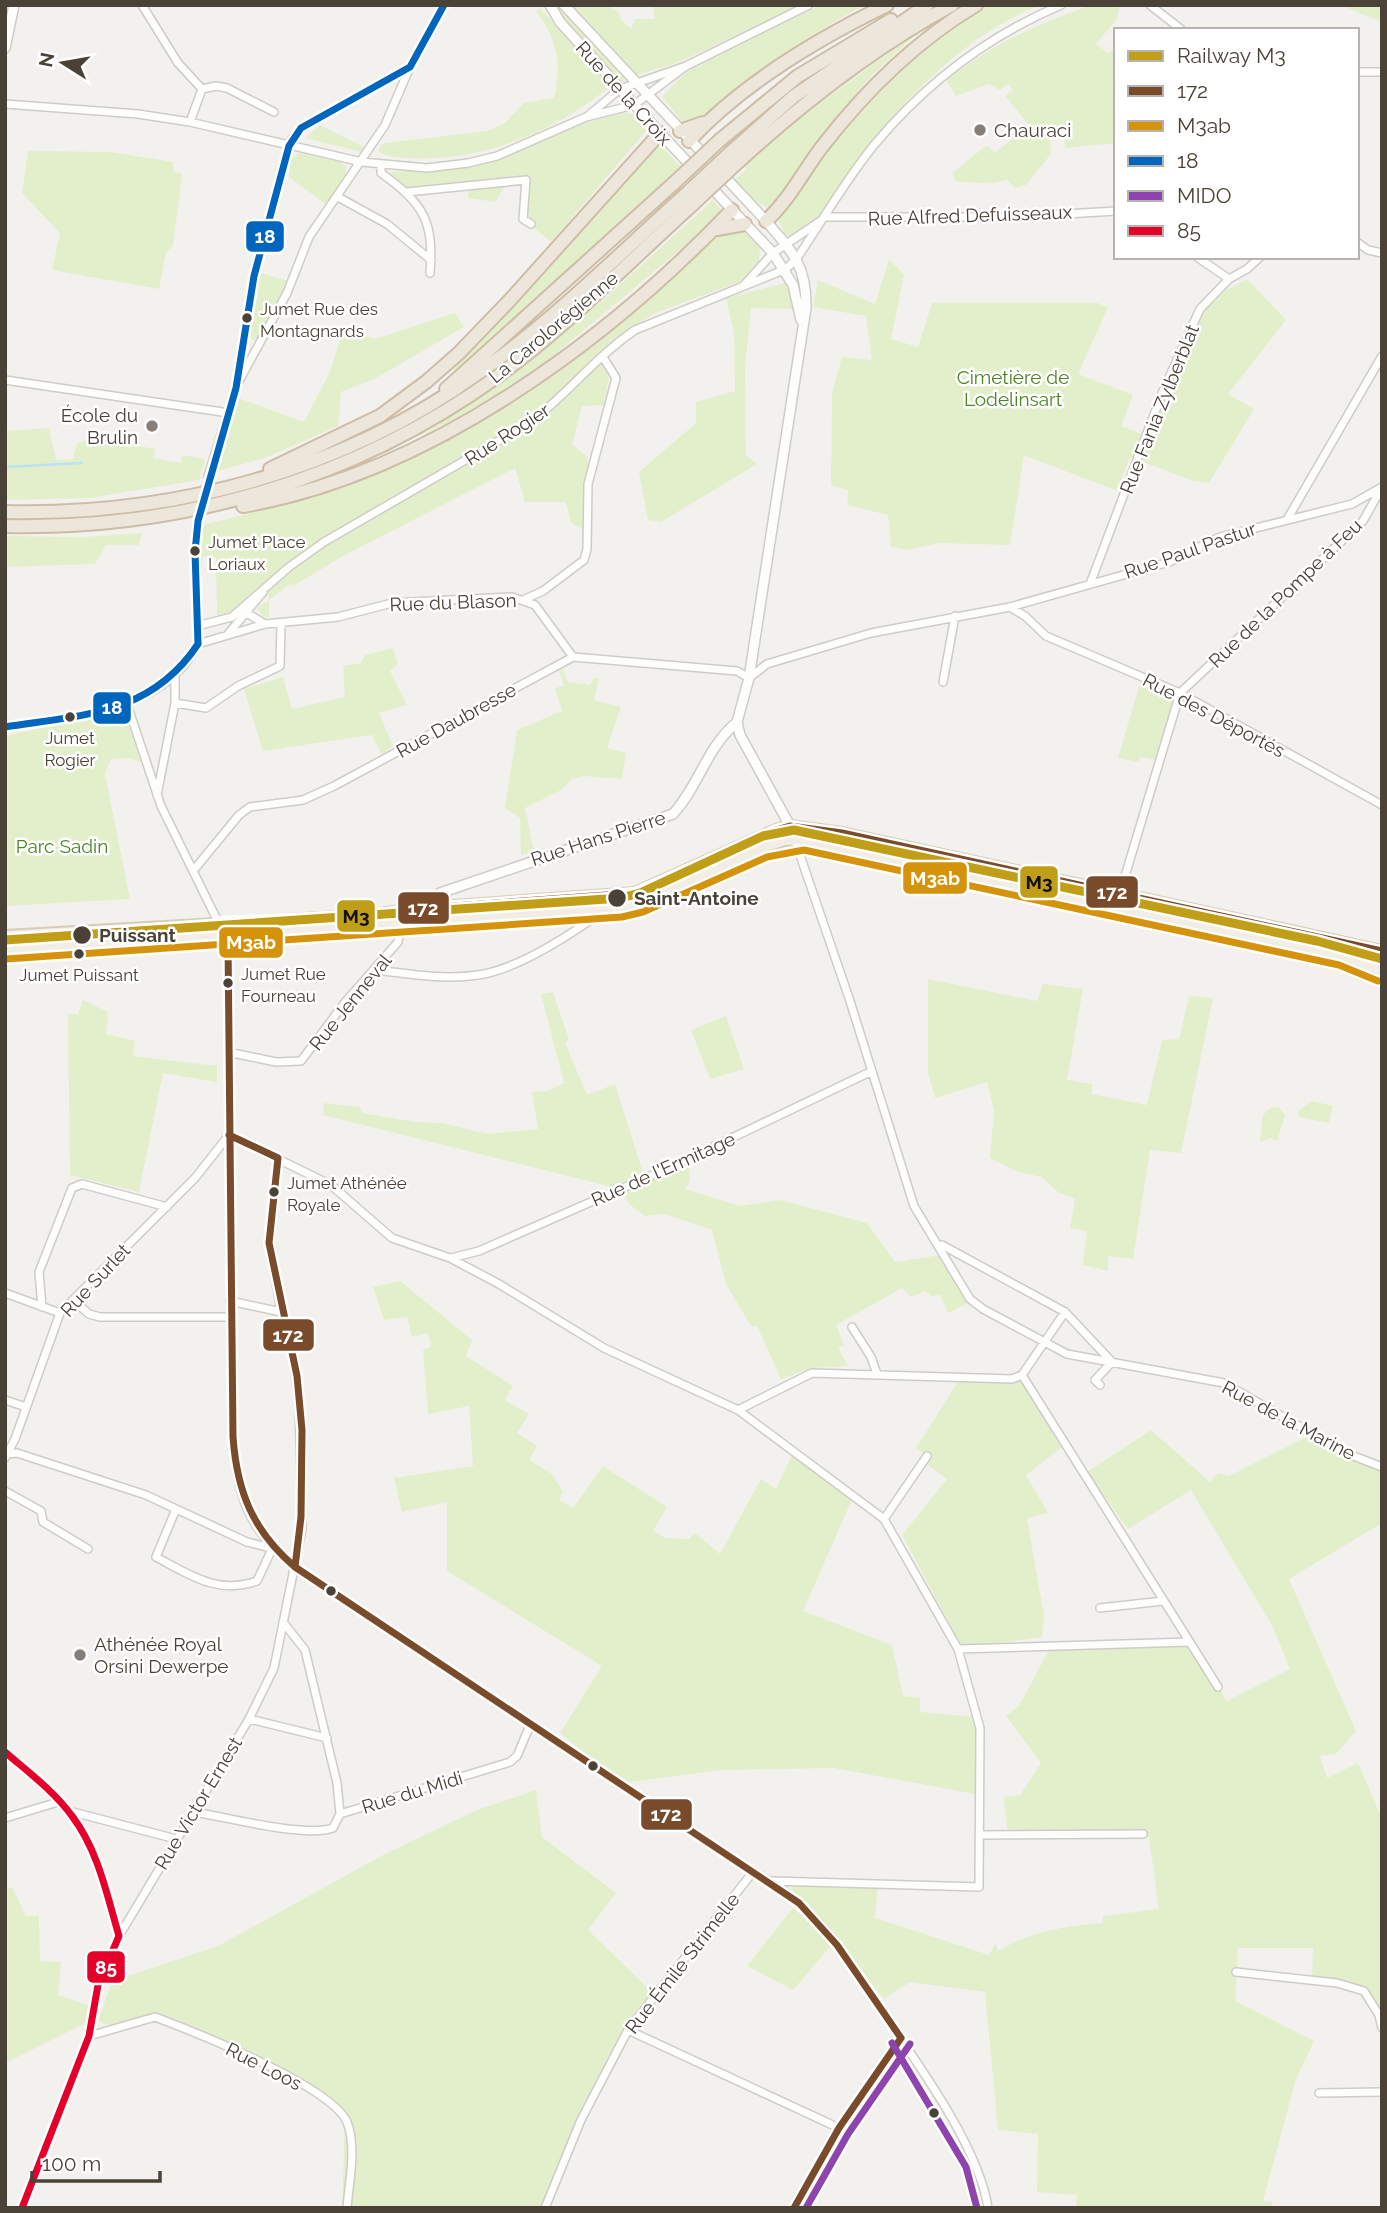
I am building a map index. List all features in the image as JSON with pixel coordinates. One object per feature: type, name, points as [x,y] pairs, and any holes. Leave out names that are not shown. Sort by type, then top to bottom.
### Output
[{"type":"highway","points":[[685,136],[806,49],[887,5]]},
{"type":"highway","name":"La Carolorégienne","points":[[440,398],[448,386],[533,313],[720,140],[798,76],[883,23],[925,5]]},
{"type":"highway","name":"La Carolorégienne","points":[[5,526],[116,523],[212,507],[301,481],[381,446],[433,418],[499,375],[554,330],[803,89],[925,5]]},
{"type":"highway","name":"La Carolorégienne","points":[[735,157],[842,75],[952,5]]},
{"type":"highway","points":[[766,221],[784,202],[855,105],[885,74],[920,43],[976,5]]},
{"type":"highway","points":[[226,489],[335,440],[380,415],[426,382],[459,353],[510,300],[660,134]]},
{"type":"highway","name":"La Carolorégienne","points":[[5,512],[115,509],[226,489],[313,463],[372,435],[483,371],[689,199]]},
{"type":"highway","points":[[212,507],[244,506],[335,481],[435,438],[487,410],[586,341],[713,231],[732,210]]},
{"type":"highway","points":[[713,231],[745,224]]},
{"type":"main road","points":[[5,936],[222,927],[596,902],[640,892],[763,835],[789,826],[842,833],[1382,951]]},
{"type":"main road","points":[[403,916],[596,902],[620,907],[639,902],[763,847],[793,838],[881,853],[1342,955],[1382,971]]},
{"type":"main road","points":[[5,949],[222,927]]},
{"type":"street","points":[[5,48],[14,5]]},
{"type":"street","points":[[142,5],[178,63],[202,89]]},
{"type":"street","points":[[236,388],[288,293],[309,237],[362,162],[389,118],[410,67],[444,5]]},
{"type":"street","name":"Rue de la Croix","points":[[550,5],[560,22],[634,105],[786,269],[799,305],[802,331]]},
{"type":"street","name":"Rue de la Croix","points":[[564,5],[766,221],[797,258]]},
{"type":"street","points":[[586,117],[620,89],[686,66],[809,5]]},
{"type":"street","points":[[786,269],[797,258],[874,146],[908,107],[991,40],[1061,5]]},
{"type":"street","points":[[1150,5],[1179,28]]},
{"type":"street","points":[[5,104],[138,114],[190,122],[362,162],[427,167],[468,163],[497,156],[586,117],[634,105],[686,66]]},
{"type":"street","points":[[208,476],[236,388],[254,276],[289,146],[301,128],[410,67]]},
{"type":"street","points":[[1359,72],[1382,72]]},
{"type":"street","points":[[202,89],[216,86],[227,88],[274,112]]},
{"type":"street","points":[[190,122],[202,89]]},
{"type":"street","points":[[660,134],[685,136],[683,158]]},
{"type":"street","points":[[381,165],[382,173],[407,192],[430,228],[430,273]]},
{"type":"street","points":[[407,192],[526,180],[523,219],[531,224]]},
{"type":"street","points":[[730,184],[734,199],[732,210]]},
{"type":"street","points":[[338,197],[387,224],[431,260]]},
{"type":"street","name":"Rue Alfred Defuisseaux","points":[[825,217],[1014,217],[1114,211]]},
{"type":"street","name":"Rue Rogier","points":[[741,288],[773,253],[825,217]]},
{"type":"street","points":[[745,224],[766,221]]},
{"type":"street","points":[[1359,243],[1368,250],[1382,253]]},
{"type":"street","points":[[789,826],[740,735],[737,722],[749,678],[802,331],[807,292],[797,258]]},
{"type":"street","points":[[1200,259],[1229,279]]},
{"type":"street","name":"Rue Fania Zylberblat","points":[[1090,583],[1163,391],[1200,309],[1229,279],[1258,259]]},
{"type":"street","name":"Rue Rogier","points":[[270,583],[324,542],[531,422],[618,342],[653,321],[786,269]]},
{"type":"street","points":[[525,599],[544,591],[584,560],[587,549],[588,484],[616,378],[603,356]]},
{"type":"street","points":[[1288,518],[1382,356]]},
{"type":"street","points":[[5,380],[229,413]]},
{"type":"street","name":"Rue Paul Pastur","points":[[749,678],[771,662],[871,633],[1010,607],[1169,562],[1220,537],[1352,503],[1382,487]]},
{"type":"street","name":"Rue de la Pompe à Feu","points":[[1180,692],[1363,521],[1382,487]]},
{"type":"street","points":[[5,727],[127,704],[175,676],[198,644],[196,530]]},
{"type":"street","points":[[197,626],[232,617],[270,583]]},
{"type":"street","points":[[228,634],[249,612],[270,583]]},
{"type":"street","name":"Rue du Blason","points":[[198,644],[265,624],[338,617],[392,603],[525,599],[535,605],[573,657]]},
{"type":"street","name":"Rue des Déportés","points":[[1010,607],[1046,636],[1180,692],[1382,805]]},
{"type":"street","points":[[239,610],[249,612],[265,624]]},
{"type":"street","points":[[943,682],[955,616]]},
{"type":"street","points":[[175,702],[206,708],[238,686],[280,666],[281,624]]},
{"type":"street","points":[[573,657],[737,671],[749,678]]},
{"type":"street","name":"Rue Daubresse","points":[[193,871],[239,815],[250,807],[303,800],[324,791],[573,657]]},
{"type":"street","points":[[157,795],[175,702],[175,676]]},
{"type":"street","points":[[1116,906],[1180,692]]},
{"type":"street","points":[[127,704],[157,795],[222,927],[228,1052],[230,1301],[235,1473],[243,1502],[272,1549],[295,1567],[753,1872],[772,1881],[835,1941],[901,2038],[976,2163],[988,2208]]},
{"type":"street","name":"Rue Hans Pierre","points":[[438,913],[440,893],[673,814],[688,797],[712,749],[737,722]]},
{"type":"street","name":"Rue de la Marine","points":[[789,826],[872,1071],[914,1206],[940,1244],[970,1299],[1067,1353],[1224,1383],[1346,1453],[1382,1467]]},
{"type":"street","points":[[375,970],[449,977],[482,974],[525,958],[573,932],[595,917],[596,902]]},
{"type":"street","name":"Rue Jenneval","points":[[228,1052],[275,1062],[301,1061],[346,1001],[398,942],[403,916]]},
{"type":"street","name":"Rue de l'Ermitage","points":[[450,1258],[479,1251],[673,1166],[872,1071]]},
{"type":"street","points":[[229,1135],[331,1185],[392,1238],[450,1258],[499,1284],[604,1348],[738,1410],[884,1519],[958,1649],[980,1728],[979,1887],[772,1881]]},
{"type":"street","name":"Rue Surlet","points":[[6,1455],[60,1313],[195,1178],[229,1135]]},
{"type":"street","name":"Rue Victor Ernest","points":[[22,2208],[89,2036],[98,1985],[119,1936],[249,1719],[274,1668],[302,1529],[299,1405],[293,1355],[281,1312],[269,1241],[278,1158]]},
{"type":"street","points":[[41,1307],[39,1272],[72,1188],[82,1184],[167,1207]]},
{"type":"street","points":[[940,1244],[1065,1312],[1112,1362],[1095,1380],[1100,1385]]},
{"type":"street","points":[[5,1293],[60,1313]]},
{"type":"street","points":[[73,1300],[89,1314],[100,1317],[231,1317]]},
{"type":"street","points":[[230,1301],[281,1312]]},
{"type":"street","points":[[738,1410],[812,1373],[1012,1379],[1021,1375],[1065,1312]]},
{"type":"street","points":[[852,1327],[872,1357],[877,1374]]},
{"type":"street","points":[[1021,1375],[1218,1687]]},
{"type":"street","points":[[5,1400],[26,1407]]},
{"type":"street","points":[[6,1455],[16,1453],[107,1481],[247,1542],[272,1549]]},
{"type":"street","points":[[884,1519],[928,1456]]},
{"type":"street","points":[[5,1490],[41,1511],[43,1522],[89,1549]]},
{"type":"street","points":[[176,1509],[156,1558],[209,1585],[242,1587],[257,1581],[272,1549]]},
{"type":"street","points":[[1100,1608],[1163,1601]]},
{"type":"street","points":[[284,1622],[305,1650],[327,1738],[340,1814]]},
{"type":"street","points":[[958,1649],[1189,1642]]},
{"type":"street","points":[[249,1719],[327,1738]]},
{"type":"street","name":"Rue du Midi","points":[[194,1812],[306,1831],[333,1828],[340,1814],[510,1762],[517,1756],[531,1723]]},
{"type":"street","points":[[5,1752],[68,1811],[79,1825],[98,1869],[119,1936]]},
{"type":"street","points":[[5,1818],[58,1802]]},
{"type":"street","points":[[68,1811],[177,1839]]},
{"type":"street","points":[[980,1835],[1143,1834]]},
{"type":"street","name":"Rue Émile Strimelle","points":[[545,2208],[581,2120],[628,2030],[753,1872]]},
{"type":"street","points":[[1236,1972],[1336,1983],[1364,1991],[1379,2015],[1382,2028]]},
{"type":"street","name":"Rue Loos","points":[[89,2036],[155,2017],[295,2080],[329,2103],[345,2119],[351,2137],[347,2208]]},
{"type":"street","points":[[628,2030],[839,2128]]},
{"type":"street","points":[[794,2208],[839,2128],[901,2038]]},
{"type":"street","points":[[1319,2093],[1382,2092]]},
{"type":"green space","points":[[553,5],[559,5],[627,80],[621,83]]},
{"type":"green space","points":[[572,5],[606,5],[619,12],[621,20],[631,29],[635,19],[655,19],[653,7],[657,5],[804,5],[674,64],[637,75],[599,40]]},
{"type":"green space","points":[[821,5],[866,5],[807,40],[702,116],[683,123],[662,96],[688,71]]},
{"type":"green space","points":[[964,5],[1041,5],[991,30],[924,84],[885,125],[826,207],[806,229],[794,238],[785,234],[775,213],[730,184],[747,169],[739,161],[921,30],[870,77],[819,145],[941,19]]},
{"type":"green space","points":[[1091,5],[1120,6],[1117,19],[1096,44],[1108,53],[1114,50],[1114,143],[1065,148],[1064,131],[1049,128],[1051,154],[1026,185],[1015,188],[1007,180],[994,183],[957,182],[952,173],[987,145],[995,153],[1029,125],[1005,96],[1013,90],[1008,84],[999,90],[989,84],[956,96],[946,80],[981,55],[1051,20]]},
{"type":"green space","points":[[1340,5],[1379,5],[1382,7],[1382,22]]},
{"type":"green space","points":[[540,8],[604,78],[608,88],[587,104],[540,131],[488,150],[435,158],[408,158],[392,157],[378,150],[384,143],[487,131],[505,123],[524,103],[554,98],[558,63],[549,31],[536,11]]},
{"type":"green space","points":[[624,113],[634,114],[647,130],[551,242],[523,219],[525,180],[507,181],[496,202],[468,198],[469,187],[409,189],[390,175],[392,172],[466,168],[582,123]]},
{"type":"green space","points":[[320,125],[364,147],[361,152],[306,138]]},
{"type":"green space","points":[[659,144],[681,167],[542,297],[455,371],[451,366],[653,147]]},
{"type":"green space","points":[[28,151],[111,152],[173,162],[174,172],[182,174],[173,246],[166,252],[159,289],[52,270],[60,233],[22,193]]},
{"type":"green space","points":[[299,153],[340,162],[346,166],[346,175],[327,205],[289,177],[291,159]]},
{"type":"green space","points":[[713,200],[724,213],[524,380],[418,439],[524,363],[602,301]]},
{"type":"green space","points":[[743,231],[760,247],[759,262],[739,282],[658,312],[634,325],[609,343],[588,368],[517,426],[400,495],[514,432],[603,357],[610,370],[604,405],[582,406],[572,445],[588,457],[585,530],[571,523],[566,502],[525,502],[515,468],[345,555],[293,586],[290,584],[269,600],[268,592],[301,562],[247,603],[217,618],[216,557],[201,556],[201,525],[310,496],[415,455],[465,430],[560,371],[620,323],[719,233]]},
{"type":"green space","name":"Cimetière de Lodelinsart","points":[[889,259],[904,275],[891,339],[918,347],[932,303],[1097,303],[1108,307],[1078,374],[1133,395],[1121,426],[1150,437],[1178,364],[1206,309],[1227,290],[1247,279],[1286,320],[1228,394],[1254,409],[1209,483],[1193,481],[1130,457],[1117,491],[1024,455],[1010,545],[939,543],[908,550],[891,547],[888,515],[847,505],[848,490],[831,485],[832,393],[842,357],[872,360],[866,316],[813,307],[818,280],[875,304]]},
{"type":"green space","points":[[261,273],[289,281],[255,341],[250,338]]},
{"type":"green space","points":[[785,283],[800,309],[751,308],[745,367],[746,455],[757,464],[661,522],[648,520],[639,472],[696,423],[696,402],[735,391],[734,333],[726,298]]},
{"type":"green space","points":[[455,313],[464,327],[376,378],[341,392],[338,426],[265,458],[214,472],[238,398],[304,422],[330,372],[344,327],[375,339]]},
{"type":"green space","points":[[49,428],[56,460],[73,459],[77,443],[93,438],[155,449],[153,458],[181,463],[183,455],[205,459],[199,480],[90,498],[5,500],[5,431]]},
{"type":"green space","points":[[142,533],[139,545],[106,545],[95,564],[5,567],[5,536],[83,537]]},
{"type":"green space","points":[[269,600],[269,617],[264,617],[257,608]]},
{"type":"green space","points":[[393,648],[398,664],[390,671],[407,705],[379,713],[393,746],[382,755],[372,735],[263,751],[244,689],[283,677],[292,709],[345,697],[343,666],[361,663],[365,655]]},
{"type":"green space","points":[[563,669],[568,682],[590,685],[594,678],[599,679],[594,700],[621,707],[607,748],[626,753],[622,779],[584,776],[572,779],[561,790],[525,808],[534,852],[521,855],[520,818],[505,808],[517,730],[562,711],[555,688],[564,686],[559,670]]},
{"type":"green space","points":[[1141,680],[1175,693],[1156,760],[1140,757],[1138,762],[1118,758]]},
{"type":"green space","name":"Parc Sadin","points":[[120,710],[125,714],[141,763],[131,758],[111,759],[105,774],[130,899],[5,906],[5,736]]},
{"type":"green space","points":[[928,979],[1037,1001],[1043,984],[1083,989],[1067,1080],[1092,1084],[1092,1094],[1147,1105],[1162,1040],[1179,1039],[1189,996],[1213,998],[1181,1153],[1150,1150],[1133,1259],[1108,1256],[1108,1271],[1083,1265],[1087,1231],[1070,1228],[1075,1199],[1059,1193],[1042,1177],[1018,1172],[990,1158],[994,1110],[987,1082],[935,1098],[928,1073]]},
{"type":"green space","points":[[553,992],[569,1040],[565,1043],[587,1095],[615,1084],[643,1173],[612,1187],[323,1115],[324,1103],[360,1107],[362,1113],[415,1122],[442,1123],[488,1134],[538,1129],[532,1092],[548,1091],[564,1083],[541,994]]},
{"type":"green space","points":[[83,1000],[108,1012],[106,1034],[135,1041],[133,1056],[217,1066],[217,1082],[163,1073],[139,1192],[70,1175],[68,1014],[78,1014]]},
{"type":"green space","points":[[726,1016],[744,1069],[710,1079],[691,1030]]},
{"type":"green space","points":[[1312,1101],[1333,1106],[1329,1123],[1299,1117],[1298,1111]]},
{"type":"green space","points":[[1279,1107],[1285,1115],[1277,1141],[1270,1138],[1260,1142],[1263,1115],[1270,1108]]},
{"type":"green space","points":[[689,1158],[690,1181],[685,1189],[740,1206],[780,1200],[867,1223],[895,1262],[941,1255],[970,1302],[948,1313],[940,1295],[931,1296],[925,1291],[911,1297],[902,1288],[836,1325],[844,1345],[838,1348],[848,1366],[812,1368],[781,1379],[757,1326],[751,1326],[726,1284],[712,1230],[664,1214],[645,1216],[629,1204],[620,1189]]},
{"type":"green space","points":[[400,1281],[472,1340],[466,1356],[513,1386],[505,1400],[529,1414],[517,1433],[537,1446],[529,1460],[552,1474],[563,1491],[559,1500],[573,1508],[603,1466],[667,1507],[653,1531],[665,1538],[689,1539],[695,1533],[720,1554],[761,1479],[776,1489],[794,1451],[854,1495],[803,1611],[892,1645],[903,1696],[920,1698],[920,1712],[977,1717],[980,1795],[834,1768],[721,1770],[622,1783],[560,1733],[602,1666],[447,1571],[447,1502],[402,1512],[394,1478],[473,1466],[469,1406],[428,1414],[423,1350],[431,1347],[428,1333],[412,1337],[407,1317],[384,1320],[373,1287]]},
{"type":"green space","points":[[1022,1375],[1061,1448],[1026,1475],[1048,1513],[1027,1518],[1044,1616],[1042,1637],[963,1648],[902,1535],[947,1479],[923,1462],[927,1456],[916,1448],[961,1377]]},
{"type":"green space","points":[[1151,1430],[1210,1482],[1218,1473],[1229,1476],[1308,1436],[1382,1473],[1382,1523],[1289,1579],[1356,1731],[1336,1754],[1320,1756],[1327,1778],[1358,1763],[1382,1819],[1382,2022],[1372,2000],[1364,1993],[1346,1985],[1312,1978],[1313,1948],[1238,1948],[1235,2001],[1314,2041],[1296,2079],[1263,2201],[1272,2202],[1273,2208],[1076,2208],[1077,2195],[1037,2192],[1038,2134],[998,2130],[985,1992],[910,1982],[884,1999],[853,1961],[834,1931],[791,1889],[794,1886],[878,1885],[875,1918],[989,1955],[996,1943],[998,1951],[1010,1944],[1049,1931],[1103,1923],[1103,1916],[1159,1909],[1149,1837],[1143,1834],[1008,1835],[1004,1797],[1020,1795],[1041,1763],[1006,1716],[1019,1706],[1051,1646],[1189,1642],[1227,1701],[1290,1669],[1273,1627],[1191,1490],[1128,1529],[1087,1472]]},
{"type":"green space","points":[[536,1790],[542,1837],[616,1893],[588,1930],[654,1994],[557,2173],[545,2208],[342,2208],[345,2119],[329,2103],[238,2052],[155,2017],[115,2027],[98,2021],[114,1975],[131,1975],[218,1946],[385,1854],[477,1810]]},
{"type":"green space","points":[[12,1887],[26,1916],[39,1916],[40,1961],[61,1962],[58,1995],[94,2007],[92,2020],[5,2063],[5,1889]]},
{"type":"green space","points":[[793,1908],[835,1941],[793,1990],[747,1966]]},
{"type":"waterway","points":[[5,467],[82,463]]},
{"type":"tunnel","points":[[196,529],[201,506]]},
{"type":"tram line","points":[[857,842],[891,852]]},
{"type":"tram line","points":[[5,944],[13,944]]},
{"type":"rail line","name":"M3","points":[[5,940],[621,898],[640,893],[763,836],[794,830],[1317,941],[1382,959]]},
{"type":"transit line","name":"18","points":[[198,644],[195,552],[198,521],[236,388],[254,276],[289,146],[301,128],[410,67],[444,5]]},
{"type":"transit line","name":"18","points":[[5,727],[88,714],[137,698],[159,685],[198,644]]},
{"type":"transit line","name":"172","points":[[901,2038],[837,1945],[799,1903],[295,1567],[258,1525],[243,1493],[233,1437],[228,942],[220,922],[375,915],[412,909],[635,893],[790,826],[842,833],[1382,951]]},
{"type":"transit line","name":"M3ab","points":[[6,959],[622,917],[643,912],[767,857],[804,850],[1339,965],[1378,981]]},
{"type":"transit line","name":"172","points":[[229,1135],[278,1158],[269,1243],[297,1376],[302,1430],[301,1517],[295,1567]]},
{"type":"transit line","name":"85","points":[[5,1752],[57,1798],[81,1829],[101,1873],[119,1936],[98,1985],[89,2036],[22,2208]]},
{"type":"transit line","name":"172","points":[[794,2208],[839,2128],[901,2038]]},
{"type":"transit line","name":"MIDO","points":[[892,2043],[966,2167],[977,2208]]},
{"type":"transit line","name":"MIDO","points":[[806,2208],[848,2134],[910,2044]]},
{"type":"place","name":"Chauraci","points":[[980,130]]},
{"type":"place","name":"Jumet Rue des Montagnards","points":[[247,318]]},
{"type":"place","name":"École du Brulin","points":[[152,426]]},
{"type":"place","name":"Jumet Place Loriaux","points":[[195,551]]},
{"type":"place","name":"Jumet Rogier","points":[[70,717]]},
{"type":"place","name":"Saint-Antoine","points":[[617,898]]},
{"type":"place","name":"Puissant","points":[[82,935]]},
{"type":"place","name":"Jumet Puissant","points":[[79,954]]},
{"type":"place","name":"Jumet Rue Fourneau","points":[[228,983]]},
{"type":"place","name":"Jumet Athénée Royale","points":[[274,1192]]},
{"type":"place","name":"Athénée Royal Orsini Dewerpe","points":[[80,1655]]}]
